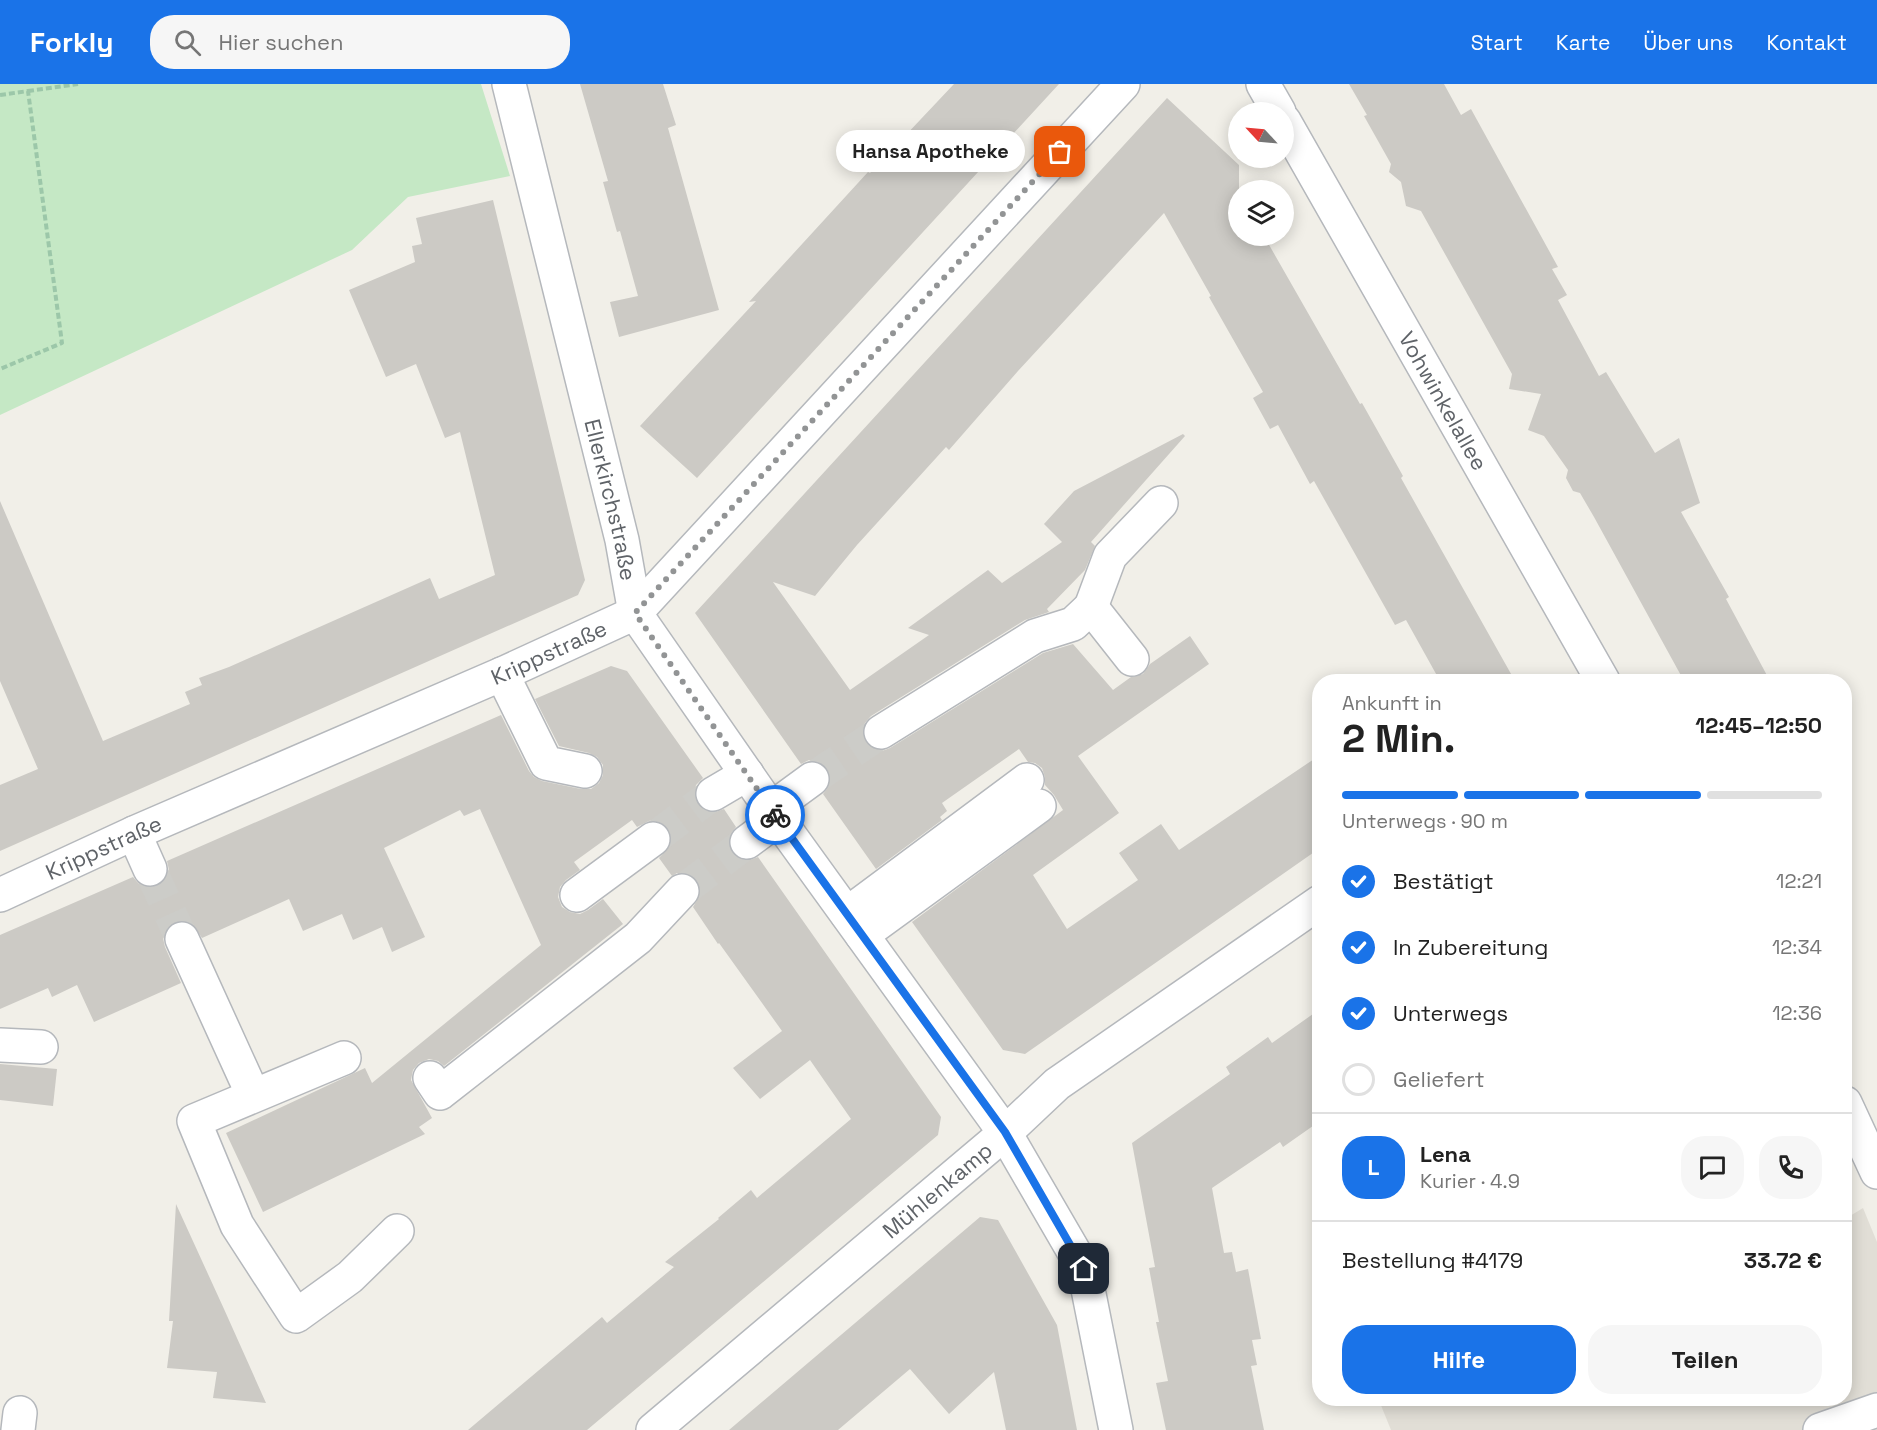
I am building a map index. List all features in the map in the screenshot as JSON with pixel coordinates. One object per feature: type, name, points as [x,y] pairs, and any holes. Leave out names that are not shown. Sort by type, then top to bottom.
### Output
[{"type":"street","name":"Ellerkirchstraße","points":[[509,84],[622,540],[635,613],[775,814],[1005,1132],[1084,1269],[1116,1430]]},
{"type":"street","name":"Krippstraße","points":[[0,896],[134,833],[502,674],[635,613],[1123,84]]},
{"type":"street","points":[[1263,84],[1273,102]]},
{"type":"street","name":"Vohwinkelallee","points":[[1294,138],[1600,674]]},
{"type":"street","points":[[881,732],[1035,636],[1073,624],[1091,607],[1110,556],[1161,503]]},
{"type":"street","points":[[1091,607],[1132,659]]},
{"type":"street","points":[[502,674],[546,763],[585,771]]},
{"type":"street","points":[[713,794],[747,774]]},
{"type":"street","points":[[747,842],[812,779]]},
{"type":"street","points":[[854,924],[1033,793]]},
{"type":"street","points":[[134,833],[150,869]]},
{"type":"street","points":[[577,895],[653,838]]},
{"type":"street","points":[[430,1078],[440,1094],[638,938],[682,891]]},
{"type":"street","name":"Mühlenkamp","points":[[653,1430],[1005,1132],[1057,1084],[1312,908]]},
{"type":"street","points":[[182,939],[253,1095]]},
{"type":"street","points":[[0,1045],[40,1047]]},
{"type":"street","points":[[344,1058],[194,1122],[237,1225],[296,1316],[350,1277],[397,1231]]},
{"type":"street","points":[[1852,1118],[1877,1172]]},
{"type":"street","points":[[1820,1430],[1877,1410]]},
{"type":"path","points":[[0,95],[78,84]]},
{"type":"path","points":[[0,369],[62,343],[28,91]]},
{"type":"shaded area","points":[[1863,1208],[1877,1242],[1877,1430],[1391,1430],[1381,1406],[1852,1406],[1852,1215]]},
{"type":"green space","points":[[0,84],[481,84],[510,176],[408,197],[352,250],[0,415]]},
{"type":"building","points":[[580,84],[663,84],[676,125],[668,128],[719,310],[619,337],[610,302],[638,296],[620,231],[617,232],[603,182],[608,181]]},
{"type":"building","points":[[954,84],[1059,84],[697,478],[640,426],[756,301],[749,302],[868,172],[870,173]]},
{"type":"building","points":[[1349,84],[1444,84],[1461,115],[1471,109],[1558,267],[1552,269],[1567,295],[1558,300],[1599,376],[1606,372],[1655,453],[1679,438],[1700,503],[1681,512],[1729,597],[1726,599],[1766,674],[1680,674],[1580,493],[1573,491],[1566,478],[1568,470],[1544,436],[1528,430],[1541,394],[1509,389],[1512,374],[1421,211],[1406,206],[1401,182],[1389,172],[1391,164],[1364,116],[1367,115]]},
{"type":"building","points":[[1167,98],[1228,155],[1228,168],[1239,168],[1239,180],[1228,180],[1228,246],[1270,246],[1360,404],[1362,403],[1403,476],[1401,478],[1511,674],[1436,674],[1406,620],[1395,625],[1314,481],[1310,484],[1278,425],[1270,429],[1253,398],[1263,392],[1164,213],[1018,371],[949,450],[946,447],[857,545],[815,596],[773,582],[850,690],[929,635],[908,628],[988,570],[1002,583],[1062,542],[1044,524],[1074,491],[1183,434],[1185,436],[1091,542],[1095,546],[1085,570],[1047,609],[1049,612],[1025,620],[871,716],[864,724],[862,733],[865,742],[873,749],[882,751],[890,748],[1043,653],[1073,644],[1113,690],[1131,677],[1143,674],[1150,664],[1190,636],[1209,664],[1078,756],[1119,813],[1033,875],[1067,929],[1138,880],[1119,853],[1161,824],[1179,850],[1312,760],[1312,854],[1025,1054],[1003,1050],[912,922],[1063,810],[1045,785],[1042,768],[1035,763],[1028,762],[1019,749],[942,803],[947,811],[940,817],[942,820],[876,869],[823,794],[829,786],[831,776],[827,768],[819,762],[809,760],[801,764],[695,613]]},
{"type":"building","points":[[493,200],[585,580],[578,595],[0,851],[0,785],[38,769],[0,681],[0,501],[103,741],[190,704],[185,692],[202,685],[199,678],[229,667],[430,578],[439,599],[495,575],[460,432],[445,438],[416,364],[386,377],[349,290],[415,262],[412,246],[422,244],[416,218]]},
{"type":"building","points":[[611,666],[627,671],[703,778],[696,785],[694,794],[697,804],[704,811],[713,813],[724,809],[736,827],[730,835],[728,844],[732,853],[740,859],[750,860],[758,857],[941,1117],[938,1135],[587,1430],[468,1430],[602,1317],[607,1323],[674,1267],[665,1262],[751,1190],[757,1198],[851,1119],[810,1060],[760,1099],[733,1068],[782,1031],[693,907],[700,895],[700,885],[695,878],[686,873],[677,873],[672,876],[659,858],[670,846],[671,836],[668,827],[661,822],[651,820],[637,827],[632,820],[574,862],[580,870],[560,887],[558,897],[562,907],[580,914],[603,899],[623,924],[444,1066],[438,1061],[429,1059],[419,1063],[413,1070],[411,1080],[432,1118],[419,1127],[425,1134],[263,1212],[226,1133],[365,1068],[372,1083],[541,945],[480,809],[464,816],[460,810],[384,848],[425,937],[392,952],[382,927],[353,940],[342,914],[303,931],[289,899],[202,938],[192,923],[183,920],[167,928],[163,938],[181,983],[94,1022],[77,985],[52,997],[48,988],[0,1009],[0,935],[133,877],[147,888],[157,886],[165,880],[169,870],[167,861],[501,715],[534,777],[542,781],[591,789],[599,783],[603,775],[603,765],[597,757],[589,753],[559,746],[535,699]]},
{"type":"building","points":[[1312,1015],[1312,1127],[1283,1147],[1280,1142],[1212,1188],[1224,1253],[1232,1252],[1236,1272],[1248,1269],[1261,1339],[1252,1340],[1257,1365],[1251,1366],[1264,1430],[1166,1430],[1156,1383],[1168,1381],[1156,1322],[1159,1322],[1149,1268],[1155,1267],[1132,1143],[1230,1074],[1226,1067],[1268,1037],[1272,1043]]},
{"type":"building","points":[[0,1064],[57,1069],[53,1106],[0,1100]]},
{"type":"building","points":[[176,1204],[266,1403],[213,1398],[217,1372],[167,1368],[173,1321],[169,1321]]},
{"type":"building","points":[[980,1217],[998,1220],[1057,1325],[1077,1430],[1006,1430],[994,1372],[949,1414],[910,1369],[838,1430],[729,1430]]},
{"type":"tunnel","points":[[812,779],[881,732]]},
{"type":"tunnel","points":[[653,839],[713,794]]},
{"type":"tunnel","points":[[682,891],[747,842]]},
{"type":"tunnel","points":[[150,869],[182,939]]},
{"type":"way so far","points":[[775,815],[635,613],[1060,152]]},
{"type":"place","name":"Hansa Apotheke","points":[[1060,152]]},
{"type":"route","points":[[775,815],[1005,1132],[1084,1269]]}]
